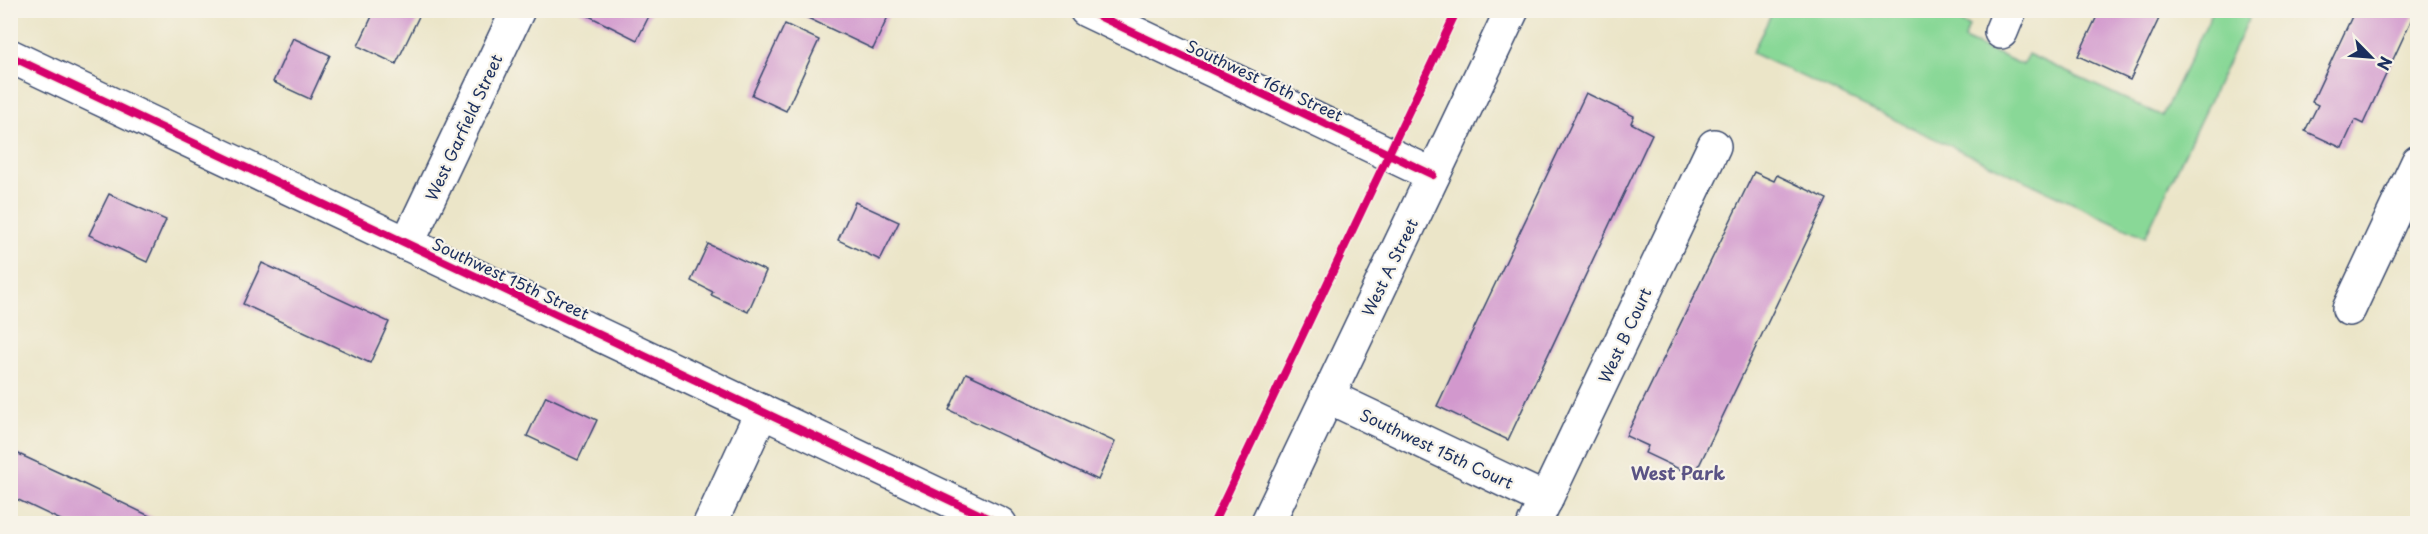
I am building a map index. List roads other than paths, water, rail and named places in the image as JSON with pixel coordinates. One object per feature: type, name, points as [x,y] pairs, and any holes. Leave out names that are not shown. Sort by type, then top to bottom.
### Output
[{"type":"street","name":"West Garfield Street","points":[[408,244],[518,10]]},
{"type":"street","name":"Southwest 16th Street","points":[[1086,10],[1433,175]]},
{"type":"street","name":"West A Street","points":[[1267,524],[1512,10]]},
{"type":"street","name":"Southwest 15th Street","points":[[10,56],[1000,524]]},
{"type":"street","name":"West B Court","points":[[1540,512],[1714,146]]},
{"type":"street","points":[[2349,309],[2418,162]]},
{"type":"street","name":"Southwest 15th Court","points":[[1328,396],[1540,512]]},
{"type":"street","points":[[710,524],[762,411]]},
{"type":"district","name":"West Park","points":[[1678,472]]}]
